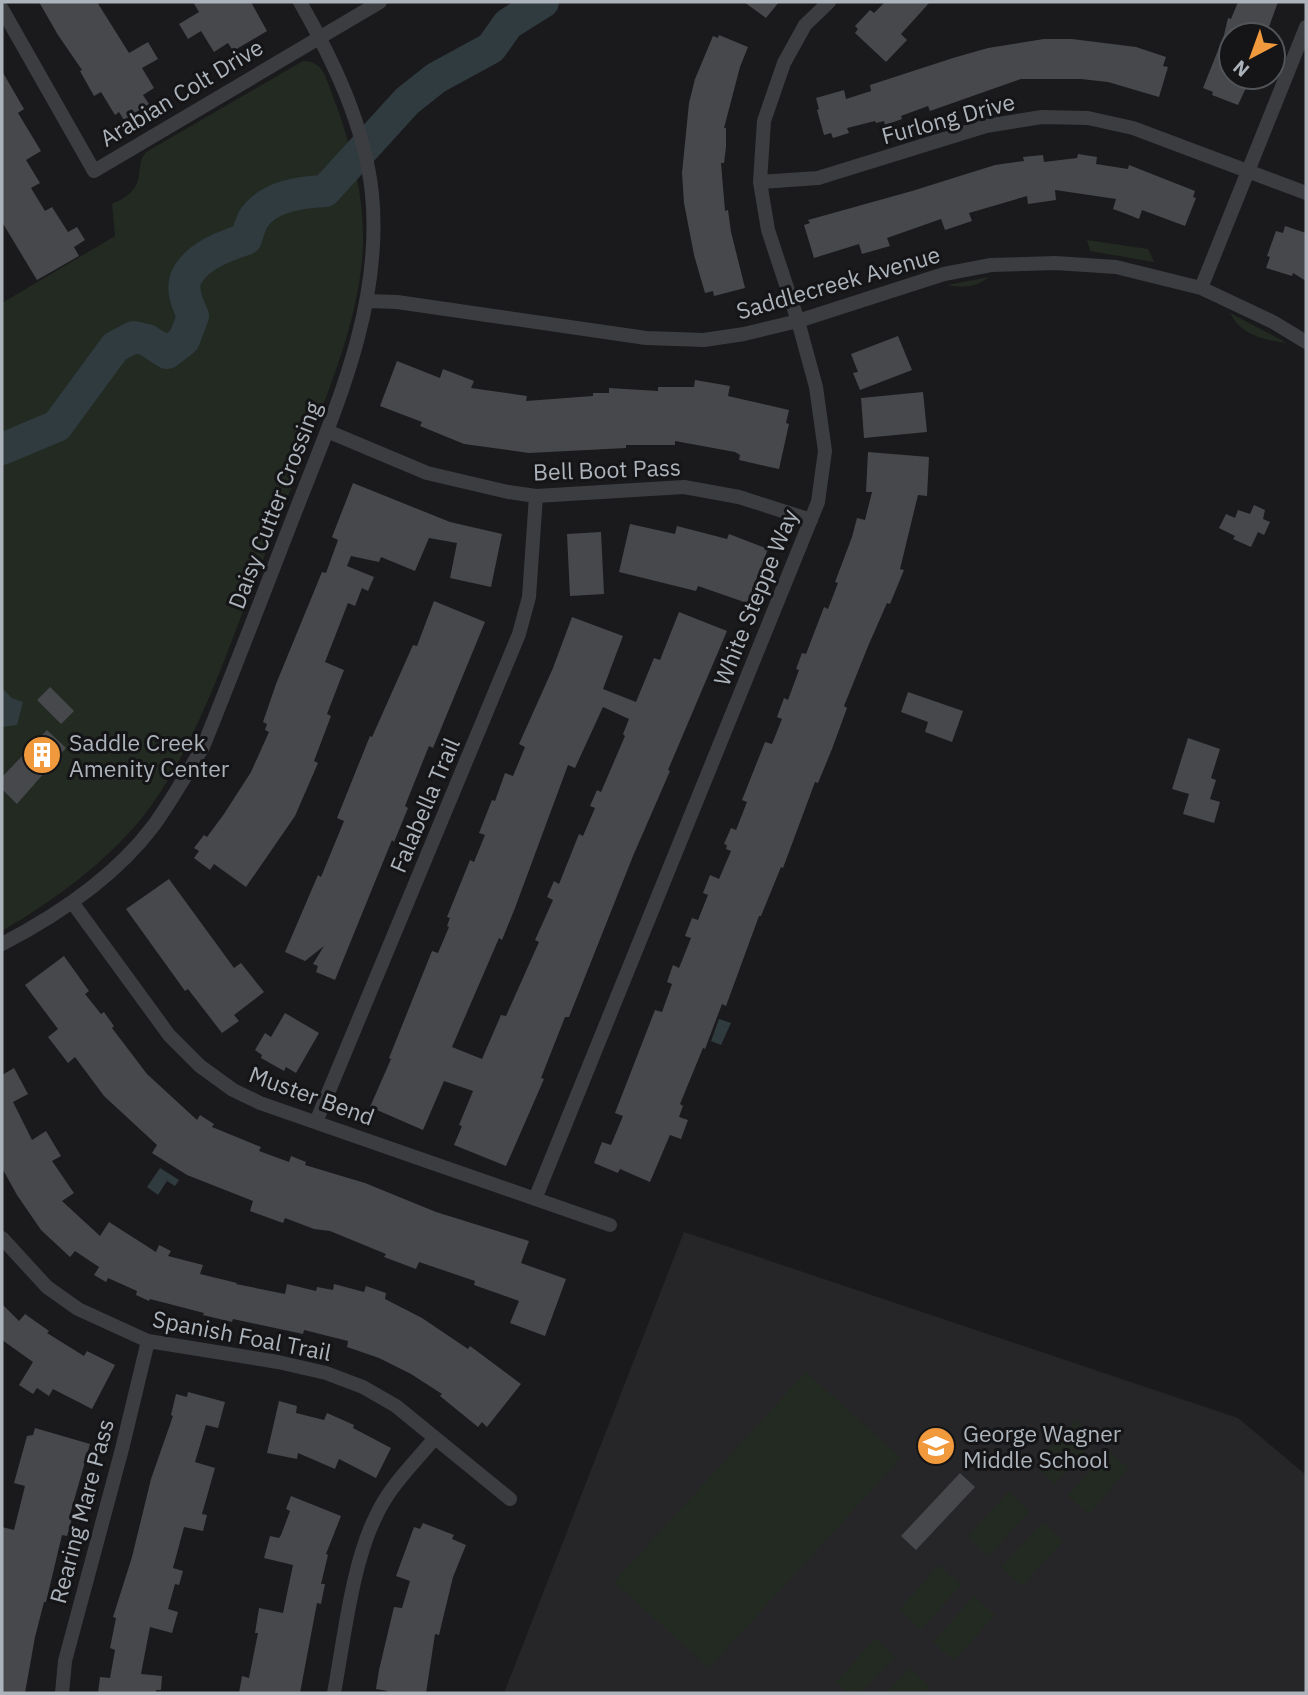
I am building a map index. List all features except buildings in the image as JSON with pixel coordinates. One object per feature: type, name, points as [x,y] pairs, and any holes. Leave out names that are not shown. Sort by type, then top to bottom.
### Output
[{"type":"street","name":"Daisy Cutter Crossing","points":[[2,944],[72,902],[125,856],[152,827],[203,747],[342,392],[368,301],[374,233],[372,191],[358,129],[331,57],[299,2]]},
{"type":"street","name":"Arabian Colt Drive","points":[[2,9],[94,171],[380,2]]},
{"type":"street","name":"White Steppe Way","points":[[535,1199],[818,502],[825,451],[816,387],[768,230],[760,182],[764,121],[784,63],[805,25],[829,2]]},
{"type":"street","points":[[1202,288],[1306,27]]},
{"type":"street","name":"Furlong Drive","points":[[760,182],[818,178],[985,126],[1042,117],[1088,118],[1133,128],[1306,194]]},
{"type":"street","name":"Saddlecreek Avenue","points":[[368,301],[397,302],[646,338],[704,340],[798,321],[944,274],[991,265],[1055,262],[1116,267],[1202,288],[1273,322],[1306,342]]},
{"type":"street","name":"Bell Boot Pass","points":[[327,431],[427,473],[508,492],[536,496],[684,487],[739,497],[811,520]]},
{"type":"street","name":"Falabella Trail","points":[[316,1122],[519,634],[529,597],[536,496]]},
{"type":"street","name":"Muster Bend","points":[[72,902],[169,1035],[200,1066],[233,1090],[260,1103],[610,1225]]},
{"type":"street","name":"Spanish Foal Trail","points":[[2,1238],[47,1287],[78,1309],[109,1325],[148,1341],[278,1362],[326,1373],[363,1387],[396,1406],[510,1499]]},
{"type":"street","name":"Rearing Mare Pass","points":[[62,1693],[65,1661],[148,1341]]},
{"type":"street","points":[[334,1693],[365,1540],[377,1513],[434,1439]]},
{"type":"shaded area","points":[[303,61],[315,64],[324,73],[347,136],[361,201],[363,246],[358,291],[333,377],[210,695],[179,761],[141,819],[110,852],[58,895],[2,931],[2,303],[115,236],[112,204],[128,195],[135,187],[146,152]]},
{"type":"shaded area","points":[[1087,240],[1148,249],[1154,262],[1090,251]]},
{"type":"shaded area","points":[[989,277],[969,286],[947,285]]},
{"type":"shaded area","points":[[1230,313],[1287,343],[1262,338],[1247,331],[1240,327]]},
{"type":"shaded area","points":[[2,688],[12,698],[23,702],[17,725],[2,727]]},
{"type":"shaded area","points":[[719,1019],[731,1023],[721,1045],[711,1041]]},
{"type":"shaded area","points":[[160,1168],[179,1180],[175,1186],[167,1181],[158,1195],[147,1187]]},
{"type":"shaded area","name":"George Wagner Middle School","points":[[684,1232],[1238,1418],[1306,1475],[1306,1693],[504,1693]]},
{"type":"shaded area","points":[[806,1372],[901,1458],[709,1668],[614,1582]]},
{"type":"shaded area","points":[[1076,1420],[1096,1439],[1054,1484],[1034,1465]]},
{"type":"shaded area","points":[[1107,1450],[1128,1468],[1089,1514],[1068,1496]]},
{"type":"shaded area","points":[[1009,1491],[1030,1511],[988,1556],[968,1536]]},
{"type":"shaded area","points":[[1043,1522],[1063,1541],[1022,1586],[1001,1567]]},
{"type":"shaded area","points":[[939,1565],[961,1585],[921,1630],[899,1610]]},
{"type":"shaded area","points":[[974,1596],[995,1615],[954,1661],[933,1642]]},
{"type":"shaded area","points":[[876,1638],[895,1656],[861,1693],[848,1693],[836,1682]]},
{"type":"shaded area","points":[[909,1668],[930,1686],[924,1693],[886,1693]]},
{"type":"waterway","points":[[2,449],[57,426],[115,347],[134,337],[147,340],[167,353],[184,340],[193,316],[184,287],[186,278],[197,264],[212,253],[246,239],[254,218],[268,205],[296,194],[325,191],[407,101],[436,78],[491,48],[508,24],[543,2]]},
{"type":"place","name":"Saddle Creek Amenity Center","points":[[42,755]]},
{"type":"place","name":"George Wagner Middle School","points":[[936,1446]]}]
